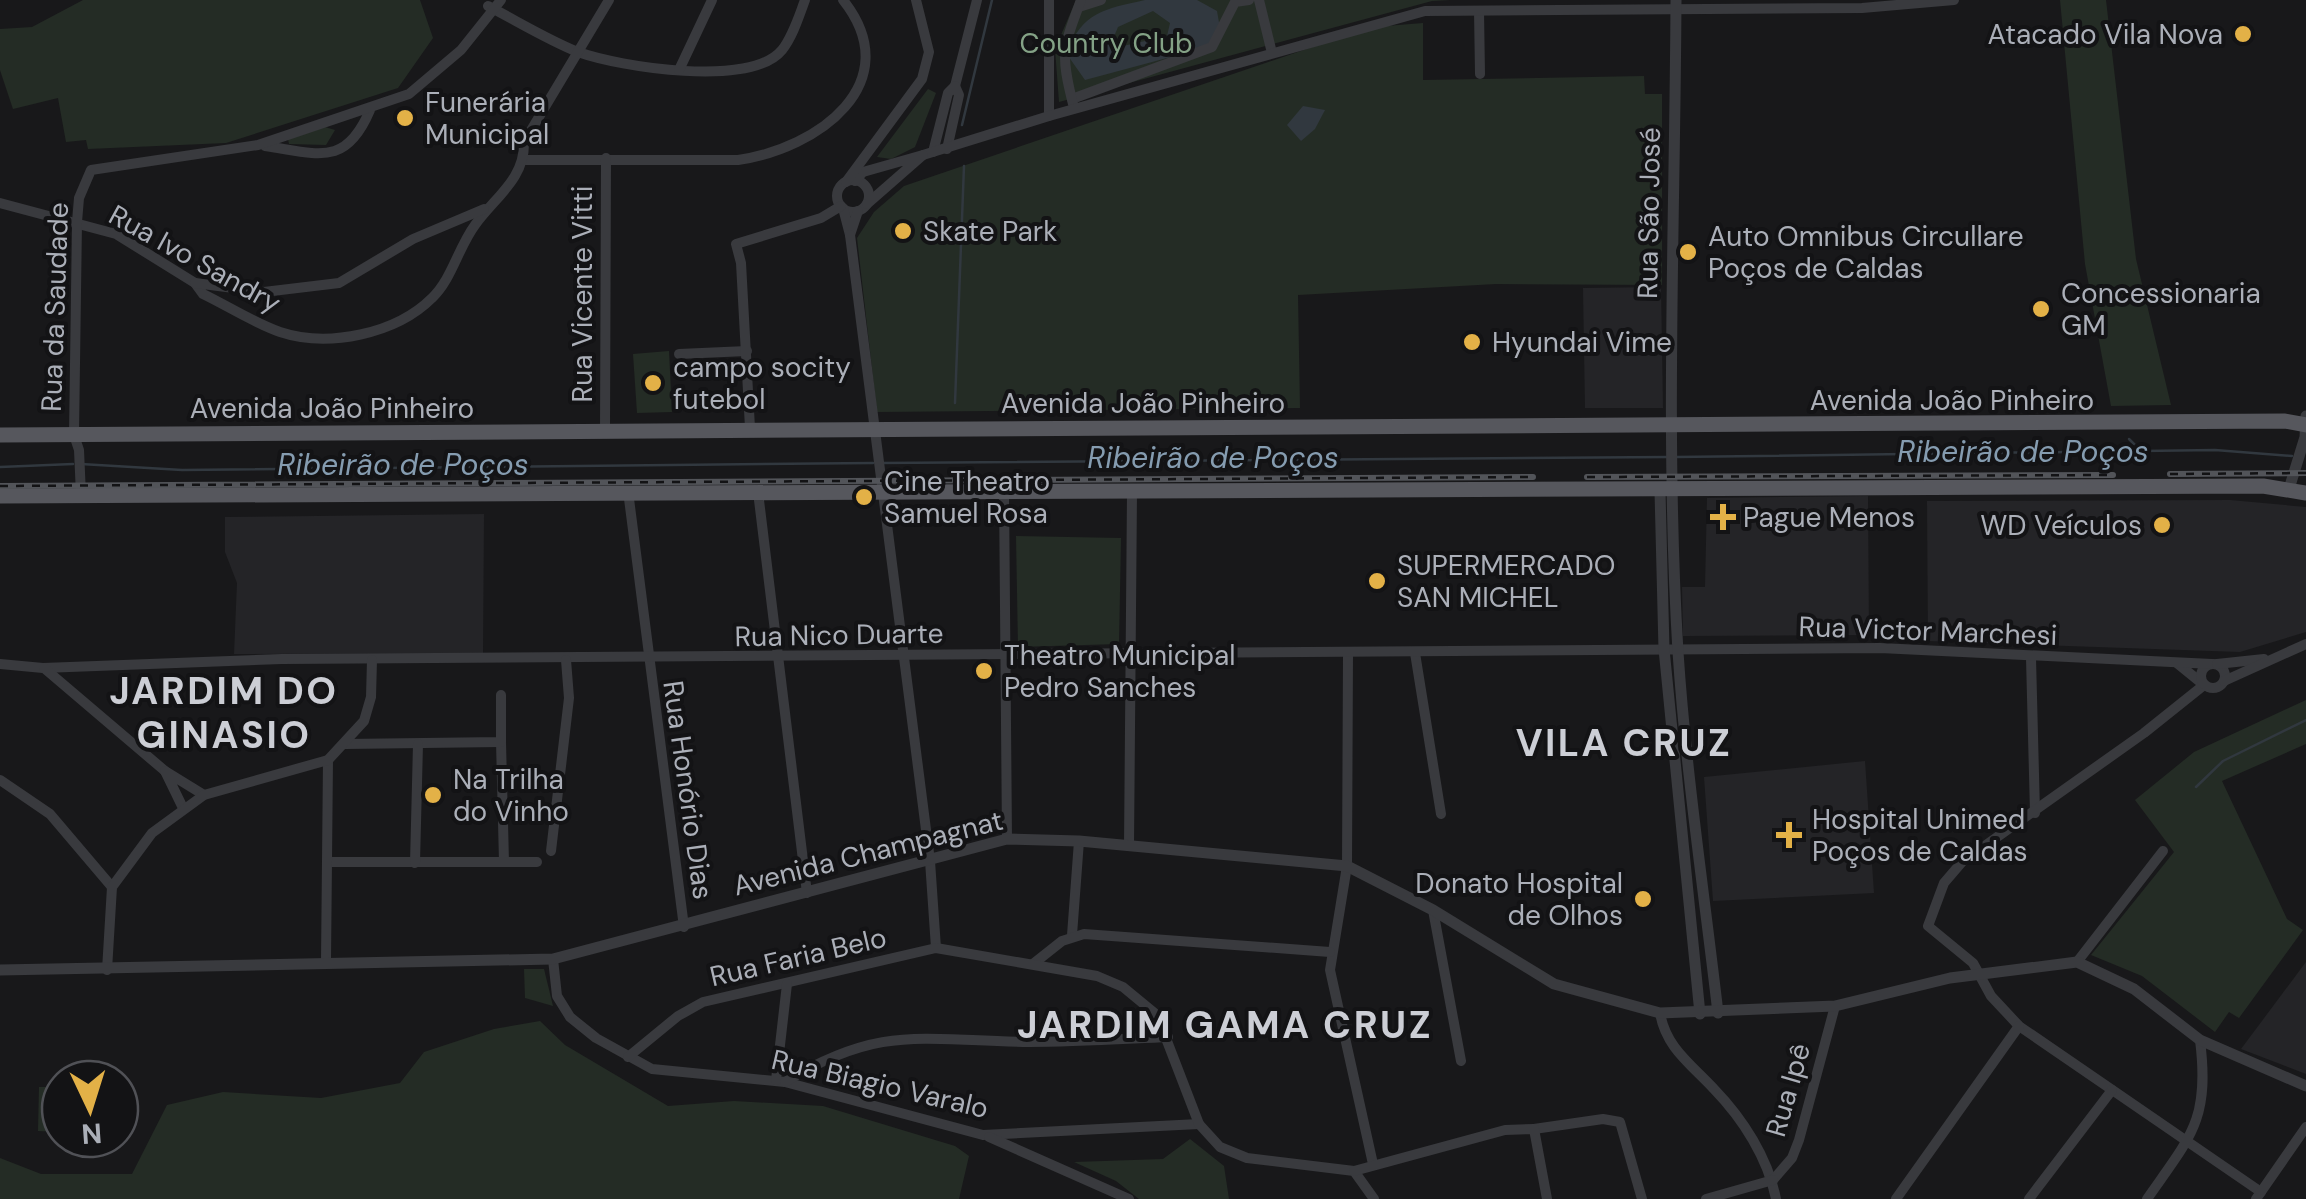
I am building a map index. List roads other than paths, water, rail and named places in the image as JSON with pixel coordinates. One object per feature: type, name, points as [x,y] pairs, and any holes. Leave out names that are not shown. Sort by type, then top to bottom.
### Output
[{"type":"main road","name":"Avenida João Pinheiro","points":[[0,435],[76,442],[750,428],[875,436],[1673,432],[2285,420],[2305,429]]},
{"type":"main road","points":[[0,496],[81,488],[1132,492],[1669,486],[2272,486],[2292,481],[2306,493]]},
{"type":"street","name":"Rua Ivo Sandry","points":[[0,203],[116,234],[196,282],[203,294],[280,332],[325,340],[372,331],[408,318],[446,282],[457,250],[488,207],[509,187],[525,160],[524,142],[609,0]]},
{"type":"street","points":[[679,70],[712,0]]},
{"type":"street","points":[[494,4],[578,52],[636,66],[711,71],[758,64],[781,52],[804,0]]},
{"type":"street","points":[[525,160],[738,160],[772,155],[817,133],[844,110],[858,88],[868,56],[864,34],[842,0]]},
{"type":"street","points":[[851,181],[922,79],[929,52],[916,0]]},
{"type":"street","points":[[947,150],[959,95],[956,86],[977,0]]},
{"type":"street","points":[[1048,116],[1049,0]]},
{"type":"street","points":[[1073,104],[1064,56],[1065,36],[1080,4],[1100,0]]},
{"type":"street","points":[[1249,0],[1231,1],[1212,47],[1048,116],[947,150],[863,172],[837,192],[850,235],[930,862],[936,948],[1097,976],[1123,987],[1157,1014],[1199,1124],[1220,1147],[1234,1154],[1354,1172],[1505,1130],[1603,1120],[1620,1122],[1642,1199]]},
{"type":"street","points":[[1259,0],[1272,53]]},
{"type":"street","points":[[1073,104],[1425,12],[1954,0]]},
{"type":"street","name":"Rua da Saudade","points":[[81,488],[76,442],[78,222],[79,198],[91,170],[258,146],[409,94],[437,75],[486,19],[494,4]]},
{"type":"street","name":"Rua São José","points":[[1669,486],[1673,432],[1676,5]]},
{"type":"street","points":[[1479,11],[1480,74]]},
{"type":"street","points":[[750,428],[741,263],[736,244],[821,218],[842,207],[862,207],[928,154],[948,93],[956,86]]},
{"type":"street","name":"Rua da Saudade","points":[[258,146],[337,150],[359,137],[370,110]]},
{"type":"street","name":"Rua Vicente Vitti","points":[[605,431],[606,158]]},
{"type":"street","points":[[850,235],[867,190],[851,181]]},
{"type":"street","points":[[196,282],[264,292],[338,283],[413,239],[488,207]]},
{"type":"street","points":[[679,354],[747,351]]},
{"type":"street","points":[[2292,481],[2305,429]]},
{"type":"street","points":[[1669,486],[1681,770],[1700,1014]]},
{"type":"street","points":[[1669,486],[1664,649],[1681,770],[1704,886],[1718,1013]]},
{"type":"street","name":"Rua Honório Dias","points":[[628,491],[684,927]]},
{"type":"street","points":[[1004,491],[1006,838]]},
{"type":"street","points":[[758,492],[807,893]]},
{"type":"street","points":[[1129,846],[1132,492]]},
{"type":"street","points":[[2177,663],[2204,685],[2215,688],[2306,644]]},
{"type":"street","name":"Rua Victor Marchesi","points":[[1678,649],[1880,648],[2213,664],[2275,656]]},
{"type":"street","name":"Rua Nico Duarte","points":[[0,664],[44,668],[372,660],[1678,649]]},
{"type":"street","points":[[1414,653],[1441,814]]},
{"type":"street","points":[[1348,654],[1347,866],[1330,952],[1336,1007],[1373,1164]]},
{"type":"street","points":[[2031,658],[2035,813]]},
{"type":"street","points":[[107,970],[112,886],[152,833],[204,795],[328,760],[364,721],[371,697],[372,660]]},
{"type":"street","points":[[551,850],[569,698],[566,660]]},
{"type":"street","points":[[2204,685],[2202,670],[2213,664],[2224,671],[2224,681]]},
{"type":"street","points":[[44,668],[165,771],[204,795]]},
{"type":"street","points":[[2190,696],[2191,676]]},
{"type":"street","points":[[2204,685],[2035,813],[1962,862],[1944,883],[1931,910],[1930,931],[1974,962],[2003,1012],[2019,1026],[2188,1140],[2258,1196],[2306,1127]]},
{"type":"street","points":[[501,696],[504,862]]},
{"type":"street","points":[[345,744],[501,742]]},
{"type":"street","points":[[415,863],[418,744]]},
{"type":"street","points":[[326,961],[328,760]]},
{"type":"street","points":[[165,771],[183,808]]},
{"type":"street","points":[[0,780],[50,814],[112,886]]},
{"type":"street","name":"Avenida Champagnat","points":[[0,970],[553,959],[930,862],[1006,838],[1078,840],[1347,866],[1434,910],[1554,984],[1660,1012],[1700,1014],[1835,1006],[1980,973],[2077,962]]},
{"type":"street","points":[[1072,935],[1078,840]]},
{"type":"street","points":[[2163,851],[2077,962],[2134,989],[2200,1040],[2306,1086]]},
{"type":"street","points":[[329,862],[537,862]]},
{"type":"street","points":[[1688,887],[1704,886]]},
{"type":"street","points":[[1434,910],[1461,1062]]},
{"type":"street","points":[[1033,964],[1072,935],[1330,952]]},
{"type":"street","name":"Rua Faria Belo","points":[[628,1057],[678,1016],[703,1002],[936,948]]},
{"type":"street","name":"Rua Biagio Varalo","points":[[553,959],[557,996],[570,1018],[628,1057],[679,1074],[780,1081],[983,1134],[1199,1124]]},
{"type":"street","points":[[787,984],[780,1081],[845,1052],[908,1036],[1030,1042],[1168,1037]]},
{"type":"street","name":"Rua Ipê","points":[[1773,1180],[1792,1158],[1799,1140],[1835,1006]]},
{"type":"street","points":[[1660,1012],[1667,1039],[1741,1120],[1773,1180],[1776,1199]]},
{"type":"street","points":[[1896,1199],[2019,1026]]},
{"type":"street","points":[[2147,1199],[2188,1140],[2205,1095],[2200,1040]]},
{"type":"street","points":[[2029,1199],[2112,1090]]},
{"type":"street","points":[[1534,1129],[1547,1199]]},
{"type":"street","points":[[983,1134],[1128,1199]]},
{"type":"street","points":[[1354,1172],[1374,1199]]},
{"type":"street","points":[[1706,1199],[1773,1180]]},
{"type":"waterway","points":[[962,125],[992,0]]},
{"type":"waterway","points":[[955,403],[964,166]]},
{"type":"waterway","points":[[2129,439],[2142,452]]},
{"type":"waterway","name":"Ribeirão de Poços","points":[[1676,457],[2215,450],[2292,456]]},
{"type":"waterway","name":"Ribeirão de Poços","points":[[881,463],[1668,457]]},
{"type":"waterway","name":"Ribeirão de Poços","points":[[81,464],[182,470],[873,463]]},
{"type":"waterway","name":"Ribeirão de Poços","points":[[0,467],[73,464]]},
{"type":"waterway","points":[[2196,787],[2223,761],[2306,720]]},
{"type":"railway","points":[[2170,474],[2306,473]]},
{"type":"railway","points":[[1587,477],[2113,475]]},
{"type":"railway","points":[[0,486],[1533,477]]},
{"type":"place","name":"Atacado Vila Nova","points":[[2243,34]]},
{"type":"place","name":"Funerária Municipal","points":[[405,118]]},
{"type":"place","name":"Skate Park","points":[[903,231]]},
{"type":"place","name":"Auto Omnibus Circullare Poços de Caldas","points":[[1688,252]]},
{"type":"place","name":"Concessionaria GM","points":[[2041,309]]},
{"type":"place","name":"Hyundai Vime","points":[[1472,342]]},
{"type":"place","name":"campo socity futebol","points":[[653,383]]},
{"type":"place","name":"Cine Theatro Samuel Rosa","points":[[864,497]]},
{"type":"place","name":"Pague Menos","points":[[1723,517]]},
{"type":"place","name":"WD Veículos","points":[[2162,525]]},
{"type":"place","name":"SUPERMERCADO SAN MICHEL","points":[[1377,581]]},
{"type":"place","name":"Theatro Municipal Pedro Sanches","points":[[984,671]]},
{"type":"place","name":"Na Trilha do Vinho","points":[[433,795]]},
{"type":"place","name":"Hospital Unimed Poços de Caldas","points":[[1789,835]]},
{"type":"place","name":"Donato Hospital de Olhos","points":[[1643,899]]},
{"type":"district","name":"JARDIM DO GINASIO","points":[[224,713]]},
{"type":"district","name":"VILA CRUZ","points":[[1624,743]]},
{"type":"district","name":"JARDIM GAMA CRUZ","points":[[1225,1025]]},
{"type":"park label","name":"Country Club","points":[[1106,43]]}]
